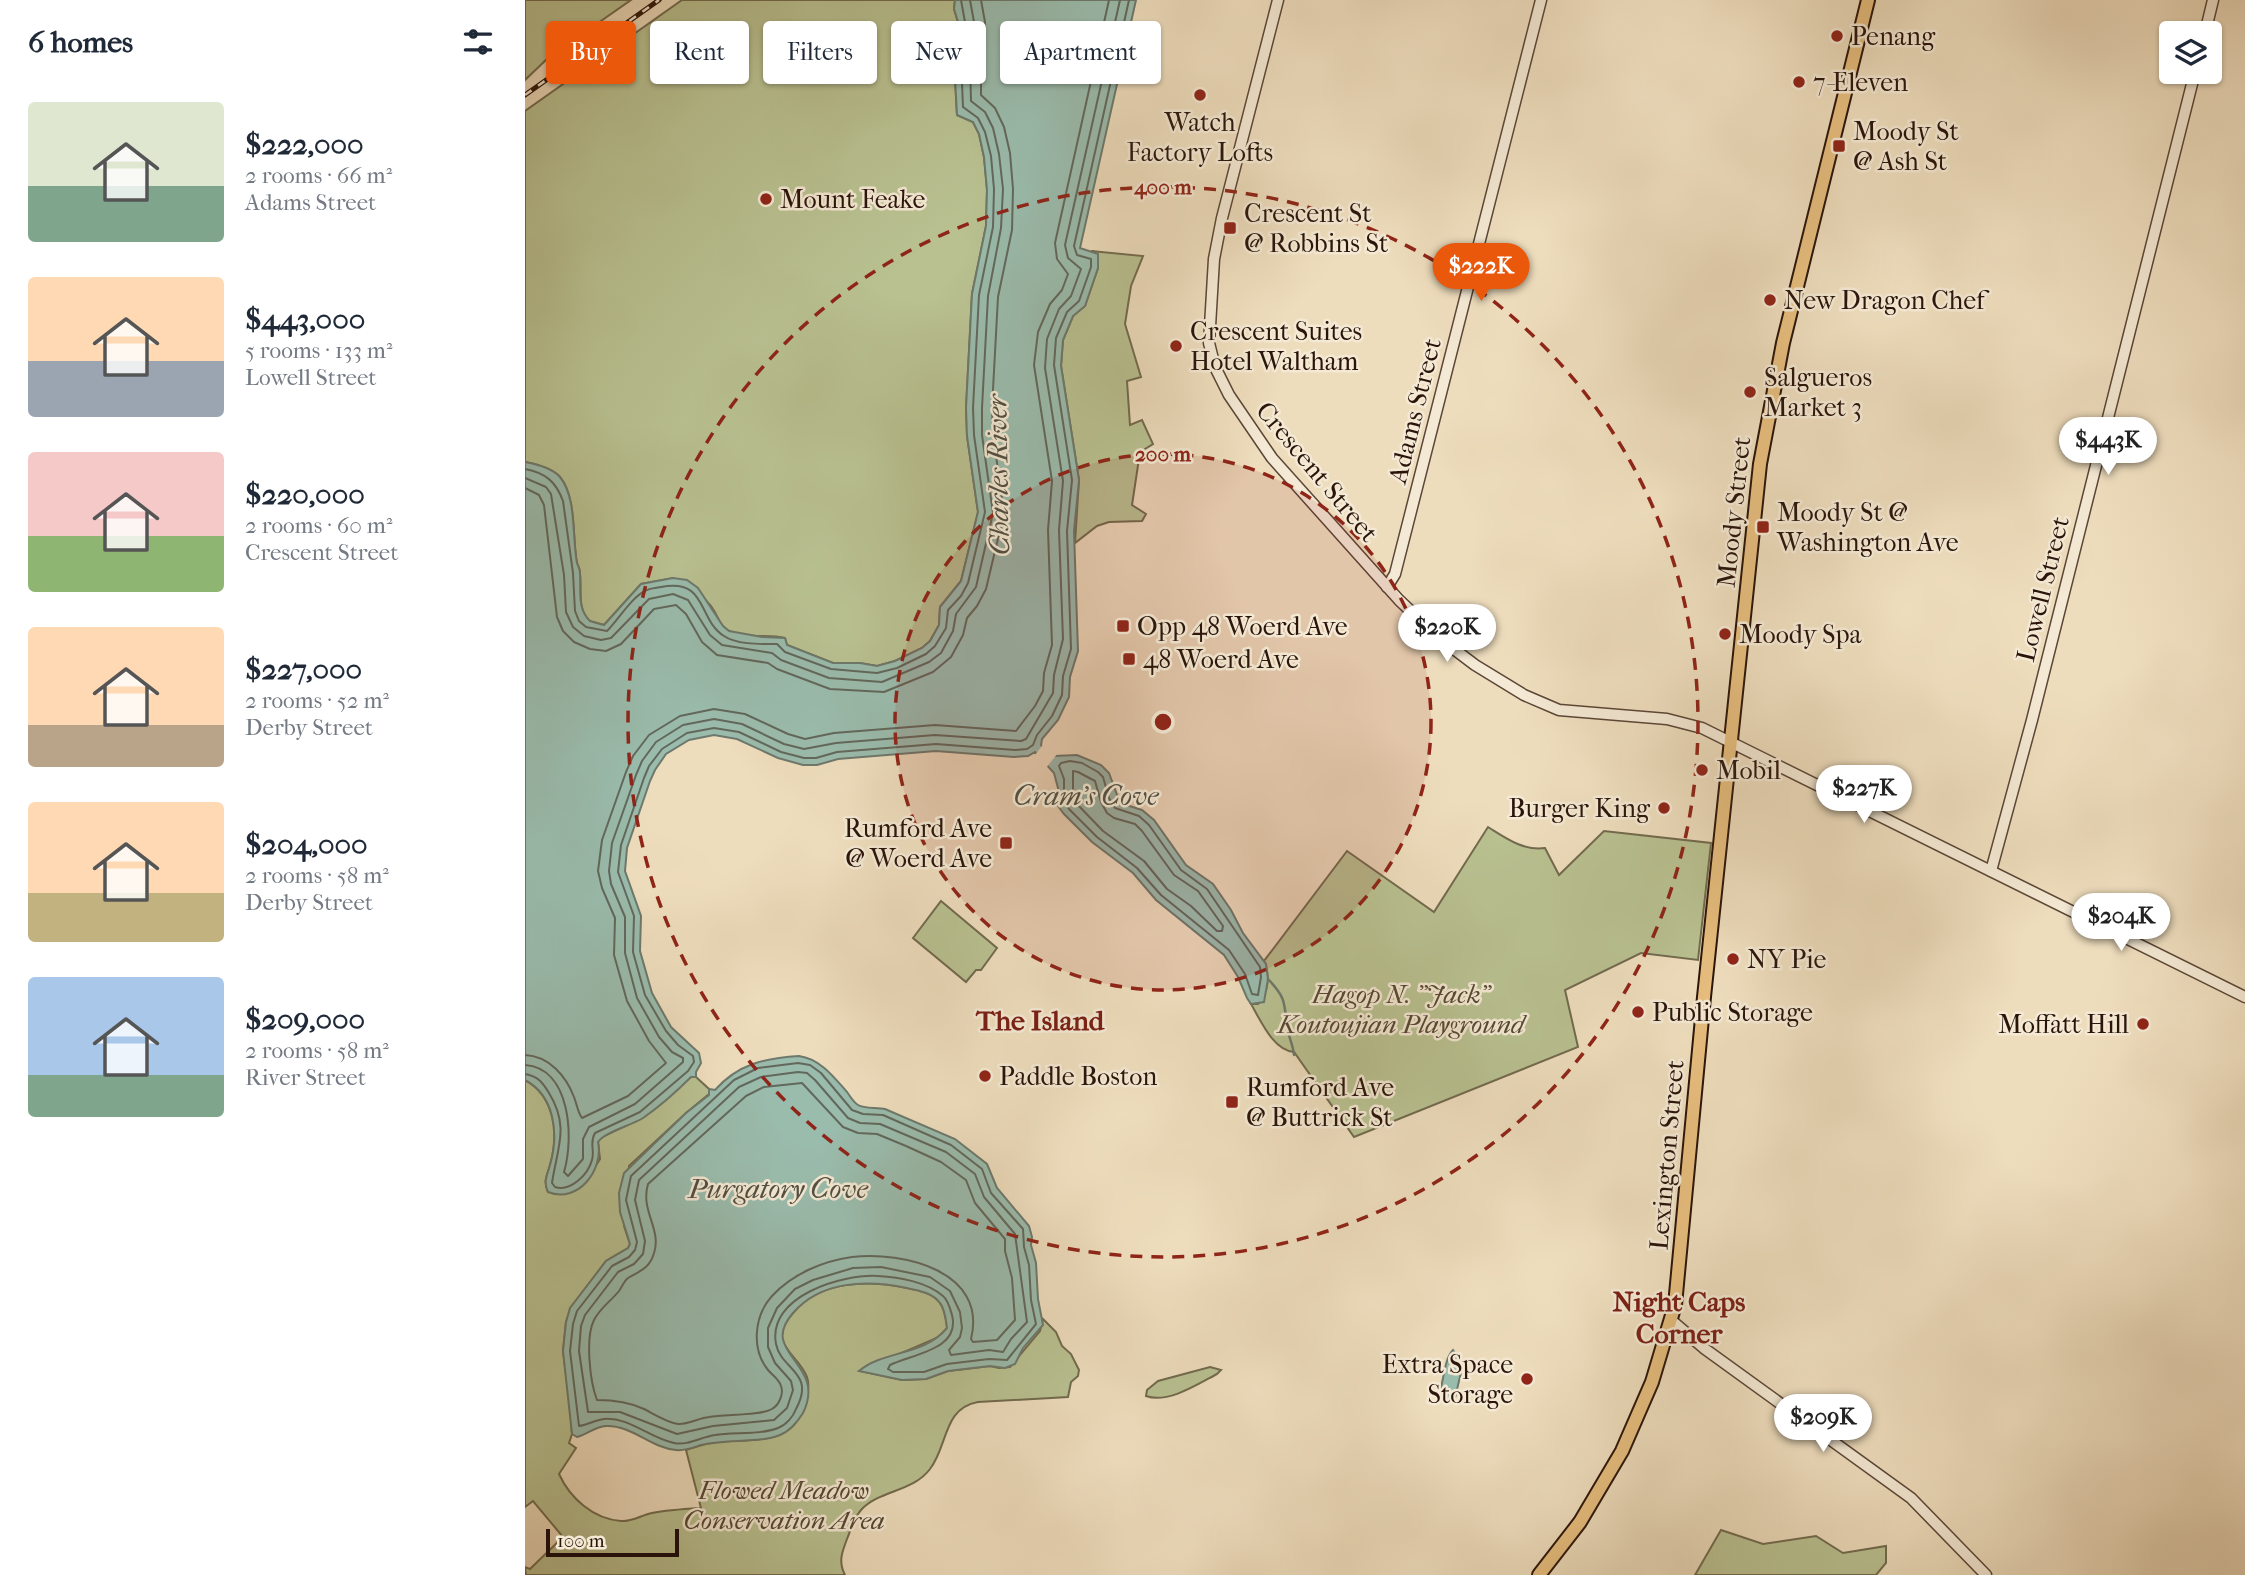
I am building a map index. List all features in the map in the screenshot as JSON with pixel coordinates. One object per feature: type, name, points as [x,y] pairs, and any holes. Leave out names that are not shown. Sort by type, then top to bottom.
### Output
[{"type":"main road","name":"Moody Street","points":[[1704,998],[1758,485],[1768,418],[1783,342],[1868,0]]},
{"type":"main road","name":"Lexington Street","points":[[1539,1575],[1580,1522],[1616,1463],[1647,1394],[1671,1320],[1677,1288],[1704,998]]},
{"type":"street","name":"Crescent Street","points":[[1278,0],[1218,234],[1208,322],[1209,348],[1224,385],[1256,438],[1417,618],[1482,670],[1542,704],[1571,712],[1675,720],[1702,728],[2245,997]]},
{"type":"street","name":"Adams Street","points":[[1387,587],[1395,574],[1541,0]]},
{"type":"street","points":[[2208,21],[2213,0]]},
{"type":"street","name":"Lowell Street","points":[[1991,871],[2032,720],[2192,84]]},
{"type":"street","points":[[1671,1320],[1706,1349],[1911,1499],[1986,1575]]},
{"type":"green space","points":[[525,0],[631,0],[601,21],[546,21],[546,60],[525,80]]},
{"type":"green space","points":[[682,0],[955,0],[954,9],[958,21],[891,21],[891,84],[955,84],[957,115],[973,122],[979,134],[984,157],[986,226],[972,294],[966,408],[967,436],[978,512],[961,581],[940,607],[939,625],[930,641],[922,648],[895,661],[877,666],[833,663],[787,645],[785,638],[743,635],[729,631],[705,600],[673,578],[641,584],[604,625],[589,621],[581,605],[580,571],[572,507],[565,486],[553,471],[525,462],[525,111],[563,84],[636,84],[636,33],[650,23],[650,84],[749,84],[749,21],[652,21]]},
{"type":"green space","points":[[1091,251],[1143,256],[1131,286],[1125,324],[1141,377],[1127,381],[1130,425],[1142,420],[1153,444],[1140,452],[1132,505],[1146,514],[1142,521],[1109,522],[1097,526],[1075,543],[1079,480],[1061,366],[1063,340],[1073,316],[1085,306],[1098,268],[1095,252]]},
{"type":"green space","name":"Hagop N. \"Jack\" Koutoujian Playground","points":[[1488,827],[1522,846],[1545,848],[1559,875],[1604,831],[1711,843],[1698,960],[1641,953],[1565,990],[1578,1047],[1354,1137],[1294,1052],[1274,1040],[1251,1004],[1258,1004],[1262,1000],[1266,989],[1268,978],[1264,961],[1347,851],[1434,912]]},
{"type":"green space","points":[[941,901],[997,948],[981,970],[976,970],[966,982],[913,938]]},
{"type":"green space","name":"Flowed Meadow Conservation Area","points":[[691,1077],[696,1077],[709,1089],[709,1094],[629,1166],[624,1226],[630,1244],[628,1248],[606,1261],[571,1308],[566,1322],[563,1351],[572,1434],[569,1443],[576,1448],[559,1474],[569,1491],[584,1506],[601,1516],[621,1521],[658,1512],[701,1508],[686,1450],[713,1443],[777,1436],[793,1426],[803,1409],[808,1384],[803,1369],[786,1348],[782,1333],[785,1324],[804,1302],[831,1288],[861,1284],[892,1285],[929,1294],[937,1299],[943,1308],[947,1328],[939,1337],[860,1371],[902,1380],[926,1379],[948,1371],[990,1366],[1010,1367],[1040,1331],[1043,1319],[1071,1354],[1079,1370],[1078,1376],[1071,1382],[1068,1397],[978,1402],[958,1412],[952,1420],[936,1460],[923,1477],[868,1503],[859,1513],[842,1553],[845,1575],[526,1575],[525,1567],[530,1569],[563,1537],[533,1501],[525,1507],[525,1080],[543,1096],[552,1117],[554,1141],[546,1178],[548,1192],[585,1183],[600,1159],[600,1138],[644,1117]]},
{"type":"green space","points":[[1210,1367],[1221,1370],[1183,1392],[1155,1398],[1146,1396],[1147,1390],[1158,1381]]},
{"type":"green space","points":[[1721,1530],[1763,1544],[1816,1536],[1843,1553],[1886,1546],[1886,1563],[1876,1575],[1695,1575]]},
{"type":"water","points":[[955,0],[1136,0],[1131,21],[1000,21],[1000,84],[1117,84],[1080,248],[1098,254],[1098,268],[1085,306],[1073,316],[1063,340],[1061,366],[1079,480],[1074,531],[1078,651],[1070,677],[1069,697],[1058,720],[1042,739],[1041,745],[1054,756],[1077,755],[1101,765],[1109,773],[1120,803],[1142,810],[1154,820],[1186,865],[1213,884],[1266,964],[1268,979],[1264,1002],[1251,1004],[1224,955],[1156,900],[1133,873],[1092,842],[1064,814],[1058,806],[1058,788],[1054,773],[1035,752],[1028,756],[1014,757],[936,751],[838,759],[817,765],[803,765],[778,758],[737,739],[714,735],[689,740],[666,754],[655,770],[627,848],[625,871],[641,916],[640,951],[652,993],[671,1027],[699,1053],[701,1063],[696,1077],[691,1077],[649,1114],[601,1138],[593,1173],[579,1189],[559,1194],[548,1192],[546,1178],[554,1141],[552,1117],[543,1096],[525,1080],[525,462],[553,471],[565,486],[572,507],[580,571],[581,605],[590,621],[604,625],[641,584],[673,578],[687,580],[698,588],[729,631],[785,638],[787,645],[833,663],[877,666],[895,661],[922,648],[930,641],[939,625],[940,607],[961,581],[978,512],[967,436],[966,408],[972,294],[986,226],[987,190],[979,134],[973,122],[957,115],[955,84],[986,84],[986,21],[958,21],[954,9]]},
{"type":"water","name":"Purgatory Cove","points":[[799,1056],[826,1069],[858,1105],[885,1109],[955,1139],[987,1164],[997,1188],[1029,1226],[1043,1325],[1023,1348],[1015,1364],[1005,1368],[990,1366],[948,1371],[926,1379],[902,1380],[859,1371],[880,1359],[927,1344],[938,1337],[947,1328],[940,1303],[925,1292],[892,1285],[861,1284],[831,1288],[804,1302],[784,1327],[783,1339],[807,1382],[808,1396],[803,1413],[784,1433],[763,1439],[710,1443],[679,1450],[658,1445],[615,1427],[602,1427],[577,1437],[572,1434],[563,1351],[566,1322],[570,1308],[606,1261],[628,1248],[630,1244],[620,1212],[619,1193],[624,1173],[686,1113],[709,1095],[709,1089],[715,1090],[733,1074],[753,1064],[775,1058]]},
{"type":"water","points":[[1453,1350],[1463,1364],[1455,1398],[1451,1401],[1439,1394],[1446,1364]]},
{"type":"pier","points":[[1045,742],[1058,753],[1046,768],[1035,757],[1032,759]]},
{"type":"waterway","points":[[1268,979],[1283,1001],[1294,1055]]},
{"type":"railway","points":[[525,95],[659,0]]},
{"type":"place","name":"Penang","points":[[1837,36]]},
{"type":"place","name":"7-Eleven","points":[[1799,82]]},
{"type":"place","name":"Watch Factory Lofts","points":[[1200,95]]},
{"type":"place","name":"Moody St @ Ash St","points":[[1839,146]]},
{"type":"place","name":"Mount Feake","points":[[766,199]]},
{"type":"place","name":"Crescent St @ Robbins St","points":[[1230,228]]},
{"type":"place","name":"New Dragon Chef","points":[[1770,300]]},
{"type":"place","name":"Crescent Suites Hotel Waltham","points":[[1176,346]]},
{"type":"place","name":"Salgueros Market 3","points":[[1750,392]]},
{"type":"place","name":"Moody St @ Washington Ave","points":[[1763,527]]},
{"type":"place","name":"Opp 48 Woerd Ave","points":[[1123,626]]},
{"type":"place","name":"Moody Spa","points":[[1725,634]]},
{"type":"place","name":"48 Woerd Ave","points":[[1129,659]]},
{"type":"place","name":"Mobil","points":[[1702,770]]},
{"type":"place","name":"Burger King","points":[[1664,808]]},
{"type":"place","name":"Rumford Ave @ Woerd Ave","points":[[1006,843]]},
{"type":"place","name":"NY Pie","points":[[1733,959]]},
{"type":"place","name":"Public Storage","points":[[1638,1012]]},
{"type":"place","name":"Moffatt Hill","points":[[2143,1024]]},
{"type":"place","name":"Paddle Boston","points":[[985,1076]]},
{"type":"place","name":"Rumford Ave @ Buttrick St","points":[[1232,1102]]},
{"type":"place","name":"Extra Space Storage","points":[[1527,1379]]},
{"type":"district","name":"The Island","points":[[1040,1020]]},
{"type":"district","name":"Night Caps Corner","points":[[1679,1317]]},
{"type":"water label","name":"Charles River","points":[[998,475]]},
{"type":"water label","name":"Cram's Cove","points":[[1086,795]]}]
